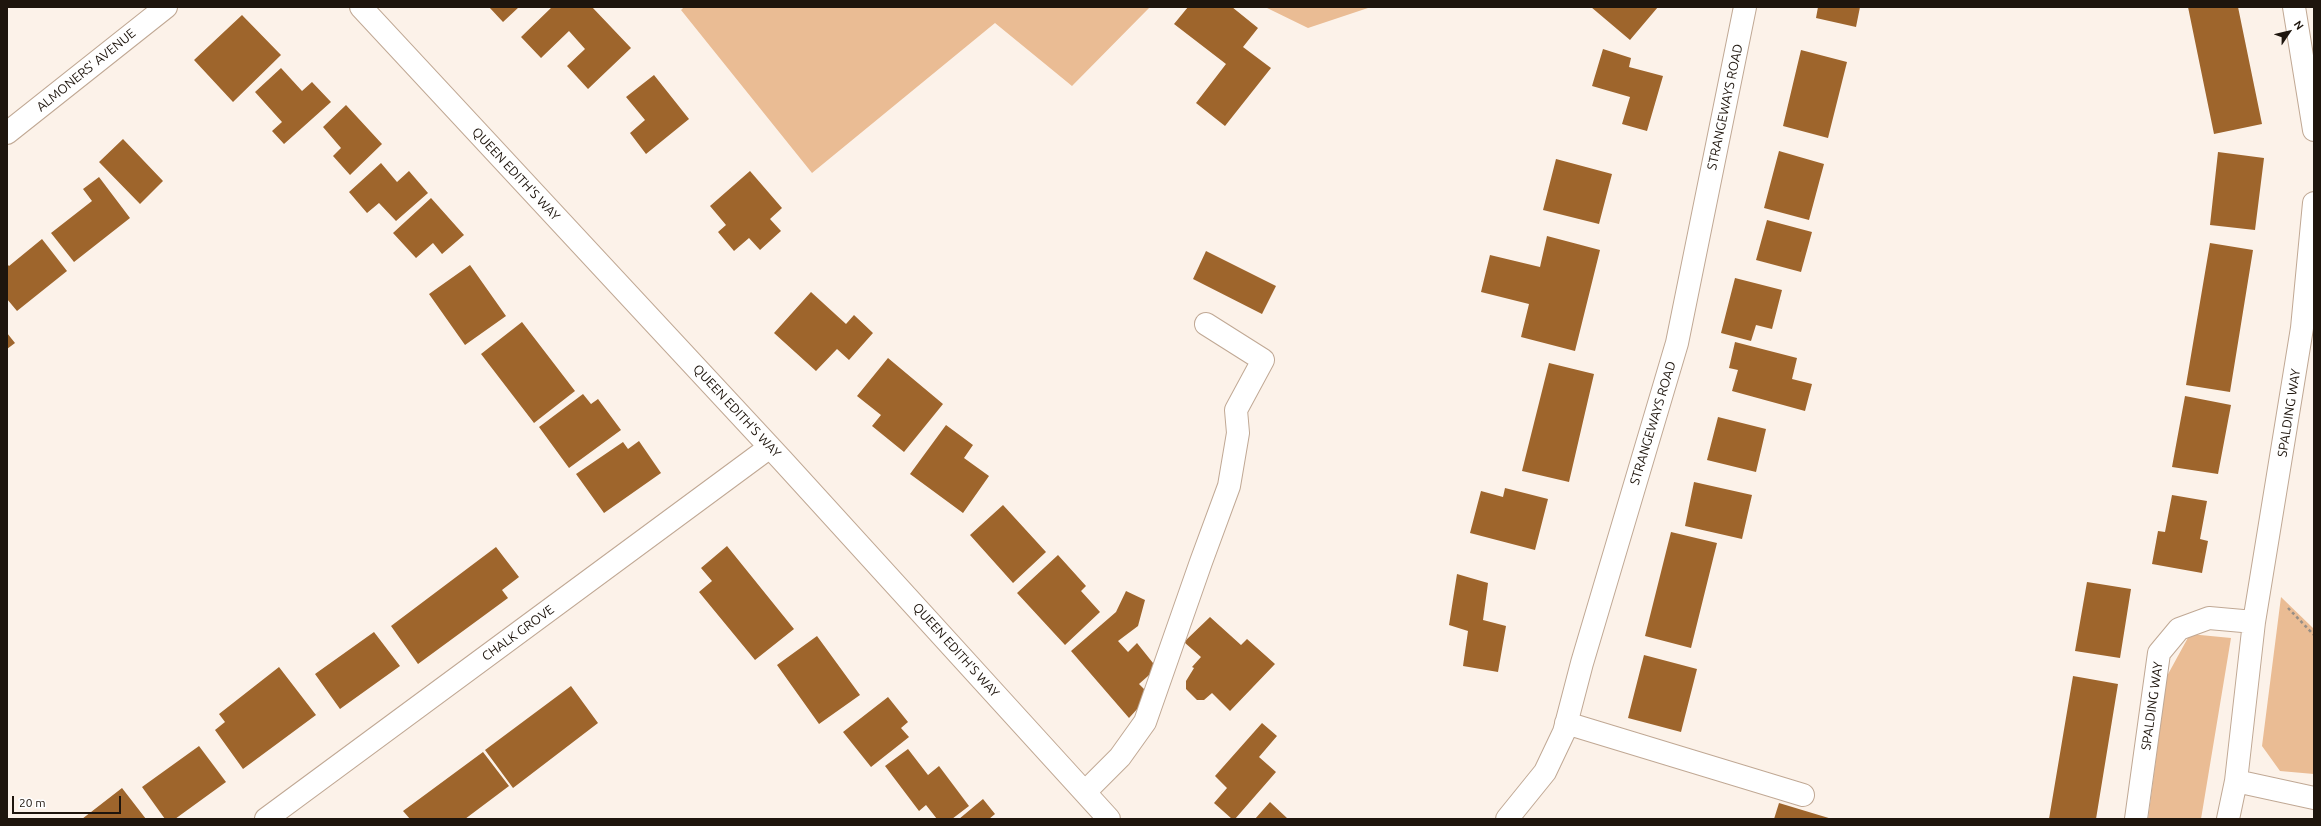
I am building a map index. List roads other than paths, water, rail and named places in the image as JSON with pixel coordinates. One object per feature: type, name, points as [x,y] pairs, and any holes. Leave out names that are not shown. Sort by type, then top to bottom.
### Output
[{"type":"street","name":"ALMONERS' AVENUE","points":[[7,134],[166,7]]},
{"type":"street","name":"QUEEN EDITH'S WAY","points":[[361,7],[770,447],[1109,819]]},
{"type":"street","name":"STRANGEWAYS ROAD","points":[[1507,819],[1545,772],[1566,723],[1582,663],[1677,343],[1745,7]]},
{"type":"street","points":[[2294,7],[2314,130]]},
{"type":"street","name":"SPALDING WAY","points":[[2228,819],[2236,781],[2254,622],[2302,328],[2314,203]]},
{"type":"street","points":[[1085,792],[1120,757],[1145,722],[1229,486],[1238,433],[1236,410],[1263,360],[1206,324]]},
{"type":"street","name":"CHALK GROVE","points":[[266,819],[770,447]]},
{"type":"street","name":"SPALDING WAY","points":[[2136,819],[2159,653],[2179,629],[2209,618],[2254,622]]},
{"type":"street","points":[[1566,723],[1803,795]]},
{"type":"street","points":[[2236,781],[2314,798]]}]
